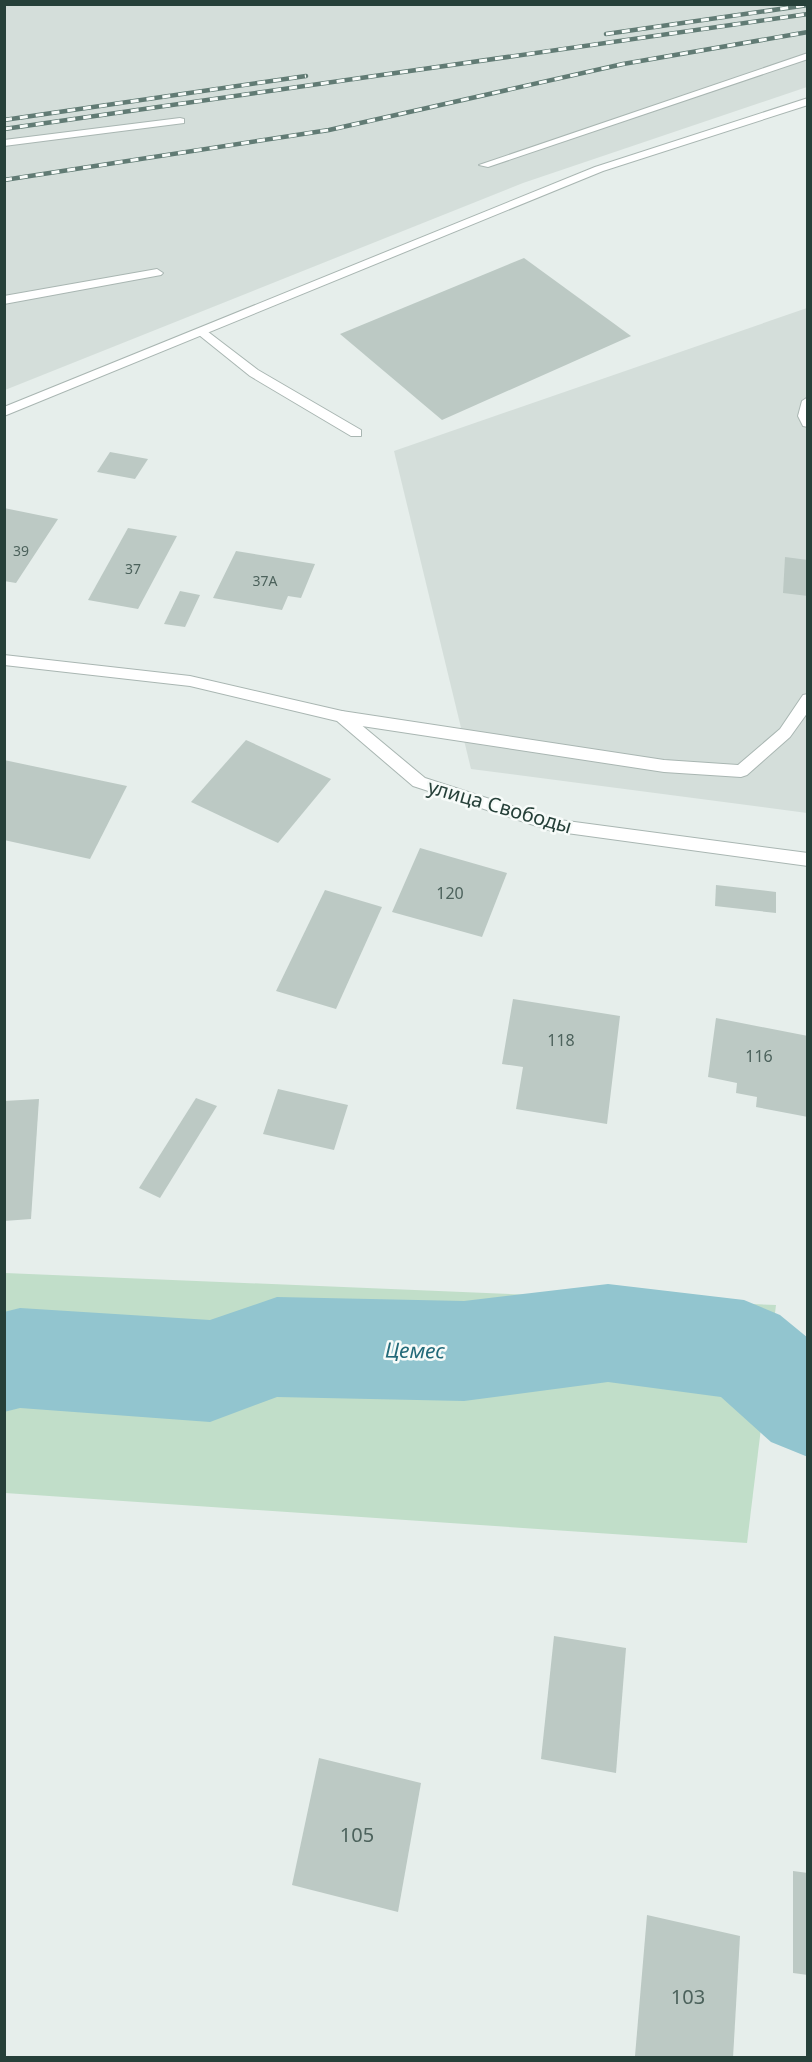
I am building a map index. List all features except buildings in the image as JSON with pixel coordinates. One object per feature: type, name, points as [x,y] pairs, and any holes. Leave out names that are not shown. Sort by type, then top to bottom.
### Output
[{"type":"street","points":[[484,165],[807,56]]},
{"type":"street","points":[[4,412],[599,169],[807,101]]},
{"type":"street","points":[[4,143],[180,121]]},
{"type":"street","points":[[4,300],[158,273]]},
{"type":"street","points":[[203,332],[254,373],[356,433]]},
{"type":"street","points":[[807,401],[804,416],[807,423]]},
{"type":"street","name":"улица Свободы","points":[[4,660],[190,681],[342,717],[419,782],[552,825],[807,860]]},
{"type":"street","points":[[342,717],[664,766],[741,771],[785,733],[807,699]]},
{"type":"shaded area","points":[[5,5],[807,5],[807,87],[523,183],[5,390]]},
{"type":"shaded area","points":[[807,308],[807,813],[471,769],[394,451]]},
{"type":"green space","points":[[5,1273],[776,1305],[747,1543],[5,1493]]},
{"type":"waterway","name":"Цемес","points":[[4,1362],[20,1358],[210,1371],[277,1347],[464,1351],[608,1333],[744,1350],[808,1405]]},
{"type":"railway","points":[[606,34],[808,5]]},
{"type":"railway","points":[[4,129],[808,14]]},
{"type":"railway","points":[[4,180],[329,130],[623,64],[808,32]]},
{"type":"railway","points":[[4,120],[306,76]]}]
